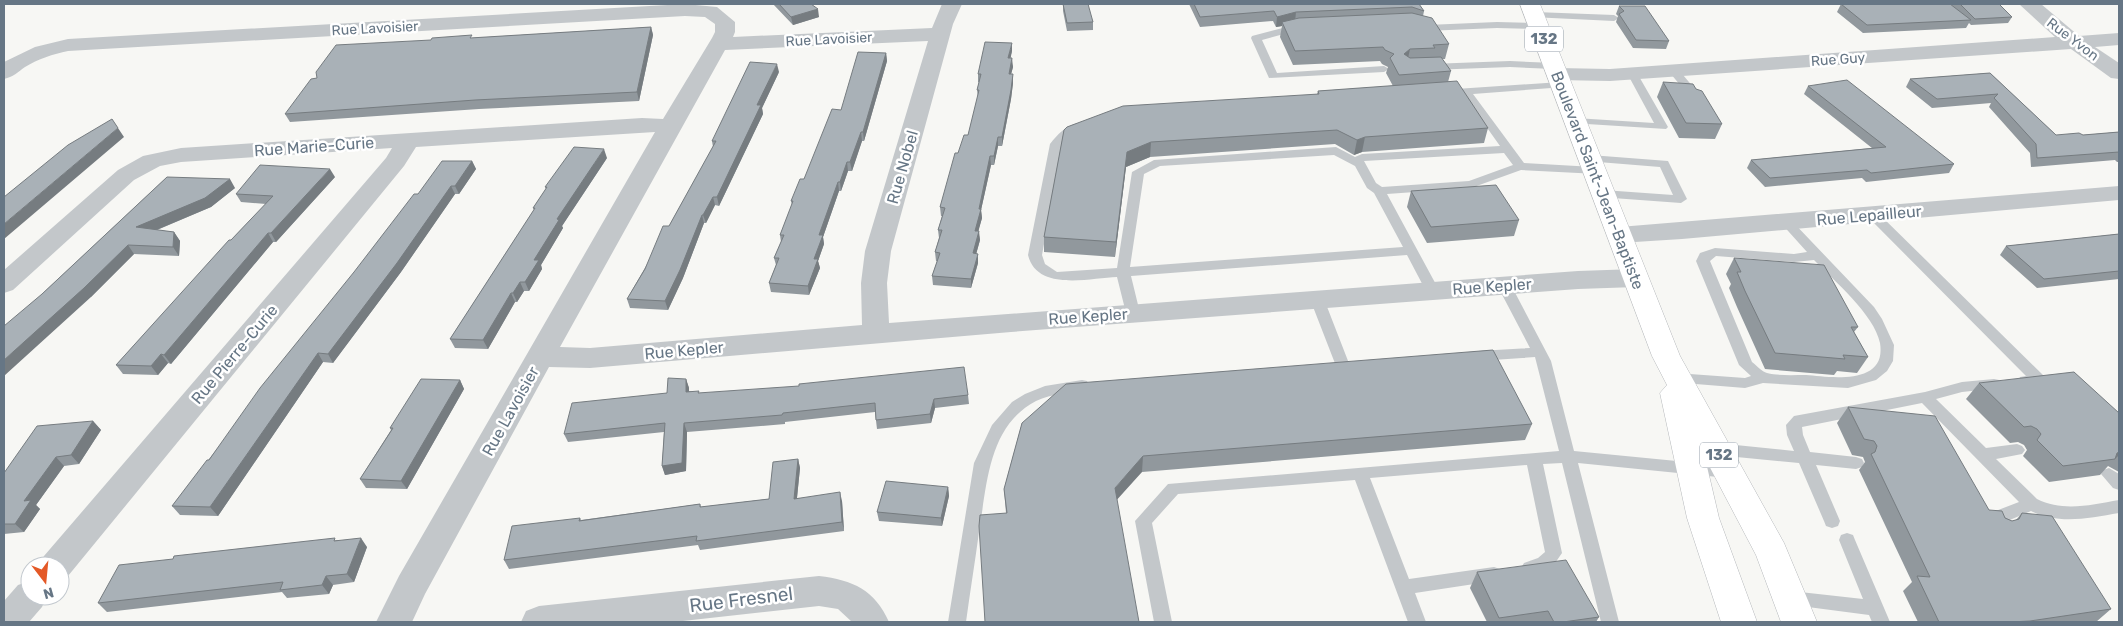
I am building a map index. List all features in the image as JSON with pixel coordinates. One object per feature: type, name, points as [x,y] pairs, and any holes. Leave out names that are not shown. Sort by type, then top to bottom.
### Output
[{"type":"highway","name":"Boulevard Saint-Jean-Baptiste","points":[[1534,15],[1706,459],[1772,554],[1794,611]]},
{"type":"highway","name":"Boulevard Saint-Jean-Baptiste","points":[[1706,459],[1703,518],[1739,622]]},
{"type":"street","name":"Rue Nobel","points":[[876,334],[874,283],[878,251],[941,34],[952,4]]},
{"type":"street","name":"Rue Yvon","points":[[2028,4],[2076,43],[2119,73]]},
{"type":"street","name":"Rue Lavoisier","points":[[4,73],[24,58],[49,49],[68,45],[685,10],[710,11],[721,18],[726,26],[718,44],[411,586],[394,622]]},
{"type":"street","name":"Rue Lavoisier","points":[[718,44],[941,34]]},
{"type":"street","name":"Rue Guy","points":[[1558,75],[1604,75],[2119,40]]},
{"type":"street","name":"Rue Marie-Curie","points":[[4,284],[126,175],[150,162],[181,155],[642,125],[670,126]]},
{"type":"street","name":"Rue Pierre-Curie","points":[[64,556],[396,161],[408,140]]},
{"type":"street","name":"Rue Lepailleur","points":[[1619,235],[2119,193]]},
{"type":"street","name":"Rue Kepler","points":[[540,357],[590,358],[1432,290],[1636,278]]},
{"type":"street","name":"Rue Fresnel","points":[[538,622],[819,591],[837,593],[854,600],[866,612],[871,622]]},
{"type":"street","points":[[8,622],[22,606]]},
{"type":"lane","points":[[1410,22],[1425,28],[1497,25],[1534,15],[1614,18]]},
{"type":"lane","points":[[1305,27],[1296,27],[1256,38],[1273,76],[1384,69]]},
{"type":"lane","points":[[1416,68],[1510,64],[1558,75]]},
{"type":"lane","points":[[1674,70],[1700,101]]},
{"type":"lane","points":[[1575,121],[1662,127],[1632,73]]},
{"type":"lane","points":[[1437,92],[1465,90],[1558,75]]},
{"type":"lane","points":[[1465,90],[1520,166]]},
{"type":"lane","points":[[1091,121],[1066,132],[1056,144],[1035,255],[1036,262],[1048,273],[1058,276],[1411,251]]},
{"type":"lane","points":[[1355,161],[1362,158],[1508,149]]},
{"type":"lane","points":[[1133,313],[1123,272],[1138,172],[1166,162],[1328,151],[1343,154],[1360,164],[1371,185],[1379,191],[1432,290]]},
{"type":"lane","points":[[1379,191],[1471,184],[1520,166],[1664,164],[1681,199],[1603,194]]},
{"type":"lane","points":[[1832,521],[1794,435],[1794,424],[1799,420],[1925,397],[1962,387],[2038,380],[1872,214]]},
{"type":"lane","points":[[1672,371],[1745,383],[1763,378],[1858,382],[1879,372],[1887,361],[1887,344],[1877,322],[1869,310],[1786,222]]},
{"type":"lane","points":[[1763,378],[1746,365],[1703,261],[1705,256],[1715,252],[1794,258],[1818,255]]},
{"type":"lane","points":[[1504,285],[1544,361],[1610,622]]},
{"type":"lane","points":[[1317,299],[1351,366],[1326,368]]},
{"type":"lane","points":[[1463,358],[1539,352]]},
{"type":"lane","points":[[957,622],[982,463],[988,444],[1001,422],[1031,395],[1064,386],[1094,384]]},
{"type":"lane","points":[[1925,397],[2030,504],[2039,509],[2062,514],[2119,507]]},
{"type":"lane","points":[[1981,455],[2017,450]]},
{"type":"lane","points":[[1163,622],[1143,520],[1174,488],[1568,456],[1706,459],[1805,458],[1856,463]]},
{"type":"lane","points":[[1404,587],[1528,569],[1550,560],[1554,553],[1534,459]]},
{"type":"lane","points":[[1360,473],[1417,622]]},
{"type":"lane","points":[[1998,528],[1996,521],[1999,517],[2030,504]]},
{"type":"lane","points":[[1794,611],[1878,615],[1847,540]]},
{"type":"building","points":[[779,4],[811,4],[818,9],[791,17]]},
{"type":"building","points":[[1063,4],[1088,4],[1093,22],[1067,23]]},
{"type":"building","points":[[1194,4],[1419,4],[1424,11],[1412,7],[1296,12],[1277,17],[1274,11],[1200,17]]},
{"type":"building","points":[[1841,4],[1950,4],[1971,20],[1867,25]]},
{"type":"building","points":[[1960,4],[1999,4],[2012,17],[1975,19]]},
{"type":"building","points":[[1619,6],[1645,6],[1669,41],[1636,40],[1619,14],[1624,11]]},
{"type":"building","points":[[1412,13],[1432,18],[1449,44],[1433,45],[1435,48],[1410,49],[1404,54],[1410,58],[1441,57],[1451,71],[1399,75],[1390,58],[1394,54],[1383,47],[1295,51],[1282,22],[1299,18]]},
{"type":"building","points":[[651,27],[637,92],[475,100],[285,114],[311,79],[317,78],[316,72],[336,45],[431,40],[432,38],[472,35],[470,38]]},
{"type":"building","points":[[985,42],[1012,43],[1008,58],[1012,58],[1009,74],[1013,74],[1002,137],[998,137],[994,156],[990,156],[979,209],[981,209],[975,231],[979,231],[973,253],[978,254],[971,279],[932,276],[940,253],[935,252],[942,230],[938,230],[945,208],[940,207],[955,153],[958,153],[964,135],[968,135],[979,90],[977,90],[981,74],[978,74]]},
{"type":"building","points":[[858,52],[886,53],[863,132],[861,132],[850,162],[847,162],[840,182],[838,182],[819,235],[823,235],[814,259],[818,259],[808,286],[769,283],[779,258],[774,258],[784,235],[780,235],[793,201],[791,201],[800,179],[804,179],[832,109],[841,110]]},
{"type":"building","points":[[750,62],[777,64],[757,105],[761,105],[717,197],[713,197],[702,215],[680,270],[665,301],[627,299],[645,269],[663,226],[669,226],[716,141],[712,141]]},
{"type":"building","points":[[1990,73],[2056,135],[2119,132],[2119,152],[2037,158],[2036,144],[1994,98],[1998,94],[1937,99],[1910,79]]},
{"type":"building","points":[[1847,80],[1954,164],[1871,173],[1867,170],[1770,178],[1751,160],[1886,147],[1808,86]]},
{"type":"building","points":[[1457,81],[1488,128],[1365,137],[1357,140],[1337,130],[1151,142],[1127,152],[1116,242],[1044,237],[1064,130],[1067,127],[1123,106],[1319,94],[1318,91]]},
{"type":"building","points":[[1663,82],[1693,84],[1696,89],[1702,91],[1722,124],[1686,123]]},
{"type":"building","points":[[112,119],[118,128],[4,224],[4,197],[68,145]]},
{"type":"building","points":[[574,147],[604,149],[557,219],[559,220],[534,260],[539,260],[525,282],[520,282],[513,293],[511,293],[483,340],[450,339],[535,208],[533,208],[547,187],[545,187]]},
{"type":"building","points":[[442,161],[472,161],[455,186],[451,186],[397,263],[328,354],[318,353],[210,507],[172,506],[207,460],[209,460],[260,388],[354,272],[414,194],[418,194]]},
{"type":"building","points":[[260,165],[330,169],[271,233],[268,233],[164,355],[161,354],[151,366],[116,365],[229,240],[273,196],[236,194]]},
{"type":"building","points":[[167,177],[230,179],[205,198],[136,227],[174,232],[173,247],[128,245],[84,288],[4,360],[4,326],[42,294]]},
{"type":"building","points":[[1496,185],[1519,220],[1431,227],[1411,191]]},
{"type":"building","points":[[2119,234],[2119,271],[2044,279],[2006,246]]},
{"type":"building","points":[[1734,258],[1824,265],[1858,327],[1851,327],[1868,357],[1843,355],[1845,359],[1775,353],[1745,291],[1737,272],[1741,272]]},
{"type":"building","points":[[1493,350],[1532,424],[1143,456],[1115,488],[1139,622],[985,622],[979,526],[980,515],[1007,513],[1004,489],[1022,423],[1066,384]]},
{"type":"building","points":[[964,367],[968,395],[934,399],[930,414],[876,420],[875,403],[783,413],[782,415],[684,423],[682,463],[662,466],[665,423],[564,434],[572,403],[667,393],[668,378],[686,379],[686,392],[699,391],[698,393],[799,386],[799,384]]},
{"type":"building","points":[[2074,372],[2119,413],[2119,452],[2115,459],[2063,466],[2037,440],[2041,434],[2037,429],[2031,426],[2024,427],[1979,383]]},
{"type":"building","points":[[421,379],[460,380],[401,481],[360,479],[393,428],[390,428]]},
{"type":"building","points":[[1848,407],[1935,416],[1989,510],[2002,511],[2005,518],[2012,521],[2019,519],[2022,513],[2052,516],[2111,609],[2030,621],[1939,622],[1917,576],[1930,577],[1871,454],[1875,452],[1877,446],[1874,441],[1864,439]]},
{"type":"building","points":[[93,421],[71,455],[56,457],[24,501],[31,500],[15,524],[4,524],[4,473],[37,426]]},
{"type":"building","points":[[798,459],[794,499],[840,492],[842,522],[696,541],[697,536],[504,560],[512,526],[580,518],[579,521],[700,504],[700,507],[769,499],[773,462]]},
{"type":"building","points":[[886,481],[948,487],[941,518],[877,512]]},
{"type":"building","points":[[335,538],[334,541],[361,538],[347,574],[326,576],[322,585],[280,590],[283,582],[98,603],[119,565],[173,559],[174,556]]},
{"type":"building","points":[[1566,560],[1599,617],[1554,622],[1548,611],[1499,618],[1477,572]]}]
